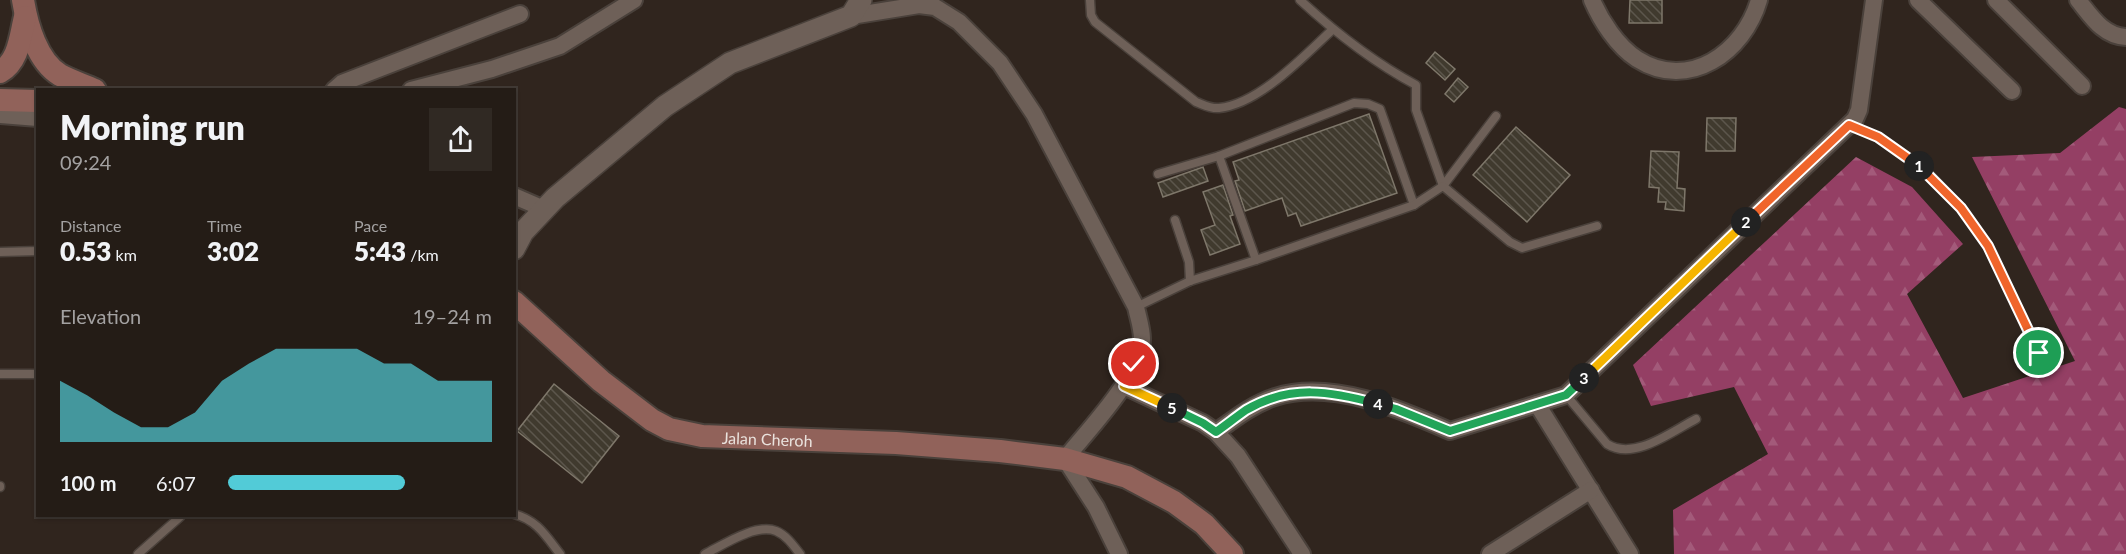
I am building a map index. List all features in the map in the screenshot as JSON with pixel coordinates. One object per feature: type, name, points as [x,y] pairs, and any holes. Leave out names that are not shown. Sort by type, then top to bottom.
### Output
[{"type":"main road","points":[[0,72],[8,68],[15,58],[24,8]]},
{"type":"main road","points":[[24,8],[36,45],[46,63],[58,74],[90,88]]},
{"type":"main road","points":[[0,100],[36,101]]},
{"type":"main road","name":"Jalan Cheroh","points":[[516,304],[601,381],[652,420],[669,429],[683,433],[753,439],[896,442],[1065,459],[1127,477],[1174,502],[1204,524],[1232,554]]},
{"type":"street","points":[[419,88],[492,69],[560,46],[634,0]]},
{"type":"street","points":[[1592,0],[1606,26],[1622,46],[1637,59],[1672,71],[1693,69],[1722,56],[1744,33],[1754,16],[1759,0]]},
{"type":"street","points":[[1216,432],[1247,410],[1276,396],[1305,392],[1326,392],[1367,401],[1396,409],[1450,431],[1566,395],[1855,119],[1859,110],[1874,0]]},
{"type":"street","points":[[1918,0],[2012,91]]},
{"type":"street","points":[[2078,0],[2105,30],[2119,37],[2126,37]]},
{"type":"street","points":[[2005,3],[2082,86]]},
{"type":"street","points":[[516,245],[523,232],[544,209],[665,106],[730,63],[856,8],[920,5],[935,7],[959,22],[1000,63],[1034,114],[1136,307],[1142,338],[1140,349],[1124,386],[1065,459],[1096,507],[1119,554]]},
{"type":"street","points":[[336,88],[342,83],[520,14]]},
{"type":"street","points":[[0,115],[36,118]]},
{"type":"street","points":[[516,197],[544,209]]},
{"type":"street","points":[[1124,386],[1203,423],[1216,432],[1238,456],[1302,554]]},
{"type":"street","points":[[1537,404],[1630,554]]},
{"type":"street","points":[[1490,554],[1590,490]]},
{"type":"lane","points":[[1090,0],[1091,15],[1095,22],[1196,102],[1211,108],[1220,108],[1242,101],[1276,82],[1332,30]]},
{"type":"lane","points":[[1300,0],[1332,30],[1383,68],[1416,85],[1416,110],[1443,186],[1510,242],[1522,248],[1597,226]]},
{"type":"lane","points":[[1158,174],[1219,156],[1354,103],[1368,104],[1380,108],[1414,205]]},
{"type":"lane","points":[[1136,307],[1190,281],[1414,205],[1443,186],[1496,116]]},
{"type":"lane","points":[[1849,125],[1878,137],[1926,171],[1961,208],[1988,246],[2039,353]]},
{"type":"lane","points":[[1219,156],[1256,260]]},
{"type":"lane","points":[[1175,220],[1189,262],[1190,281]]},
{"type":"lane","points":[[0,252],[36,252]]},
{"type":"lane","points":[[0,374],[36,374]]},
{"type":"lane","points":[[1566,395],[1607,444],[1616,450],[1639,449],[1696,419]]},
{"type":"lane","points":[[516,515],[533,522],[560,554]]},
{"type":"lane","points":[[138,554],[180,517]]},
{"type":"lane","points":[[705,554],[751,531],[769,529],[787,538],[800,554]]},
{"type":"green space","points":[[2119,107],[2126,109],[2126,554],[1674,554],[1673,510],[1768,454],[1734,387],[1651,406],[1633,365],[1856,157],[1912,187],[1963,244],[1907,294],[1963,398],[2075,361],[1972,157],[2060,153]]},
{"type":"building","points":[[1630,0],[1662,0],[1662,23],[1629,23]]},
{"type":"building","points":[[1435,52],[1455,69],[1445,80],[1426,63]]},
{"type":"building","points":[[1458,78],[1468,87],[1454,102],[1445,94]]},
{"type":"building","points":[[1369,114],[1397,193],[1301,226],[1296,213],[1288,216],[1282,198],[1245,211],[1235,181],[1239,180],[1233,162]]},
{"type":"building","points":[[1707,118],[1736,118],[1735,151],[1706,151]]},
{"type":"building","points":[[1516,127],[1570,175],[1527,222],[1473,175]]},
{"type":"building","points":[[1651,151],[1679,152],[1677,188],[1685,189],[1684,211],[1665,209],[1666,202],[1658,202],[1659,188],[1649,187]]},
{"type":"building","points":[[1203,167],[1208,181],[1163,197],[1158,183]]},
{"type":"building","points":[[1223,185],[1233,215],[1230,216],[1240,244],[1210,255],[1201,230],[1215,225],[1203,192]]},
{"type":"building","points":[[554,384],[619,436],[582,483],[517,431]]},
{"type":"route","points":[[1134,364],[1124,386],[1203,423],[1216,432],[1247,410],[1276,396],[1305,392],[1340,394],[1367,401],[1396,409],[1450,431],[1566,395],[1849,125],[1878,137],[1926,171],[1961,208],[1988,246],[2039,353]]}]
